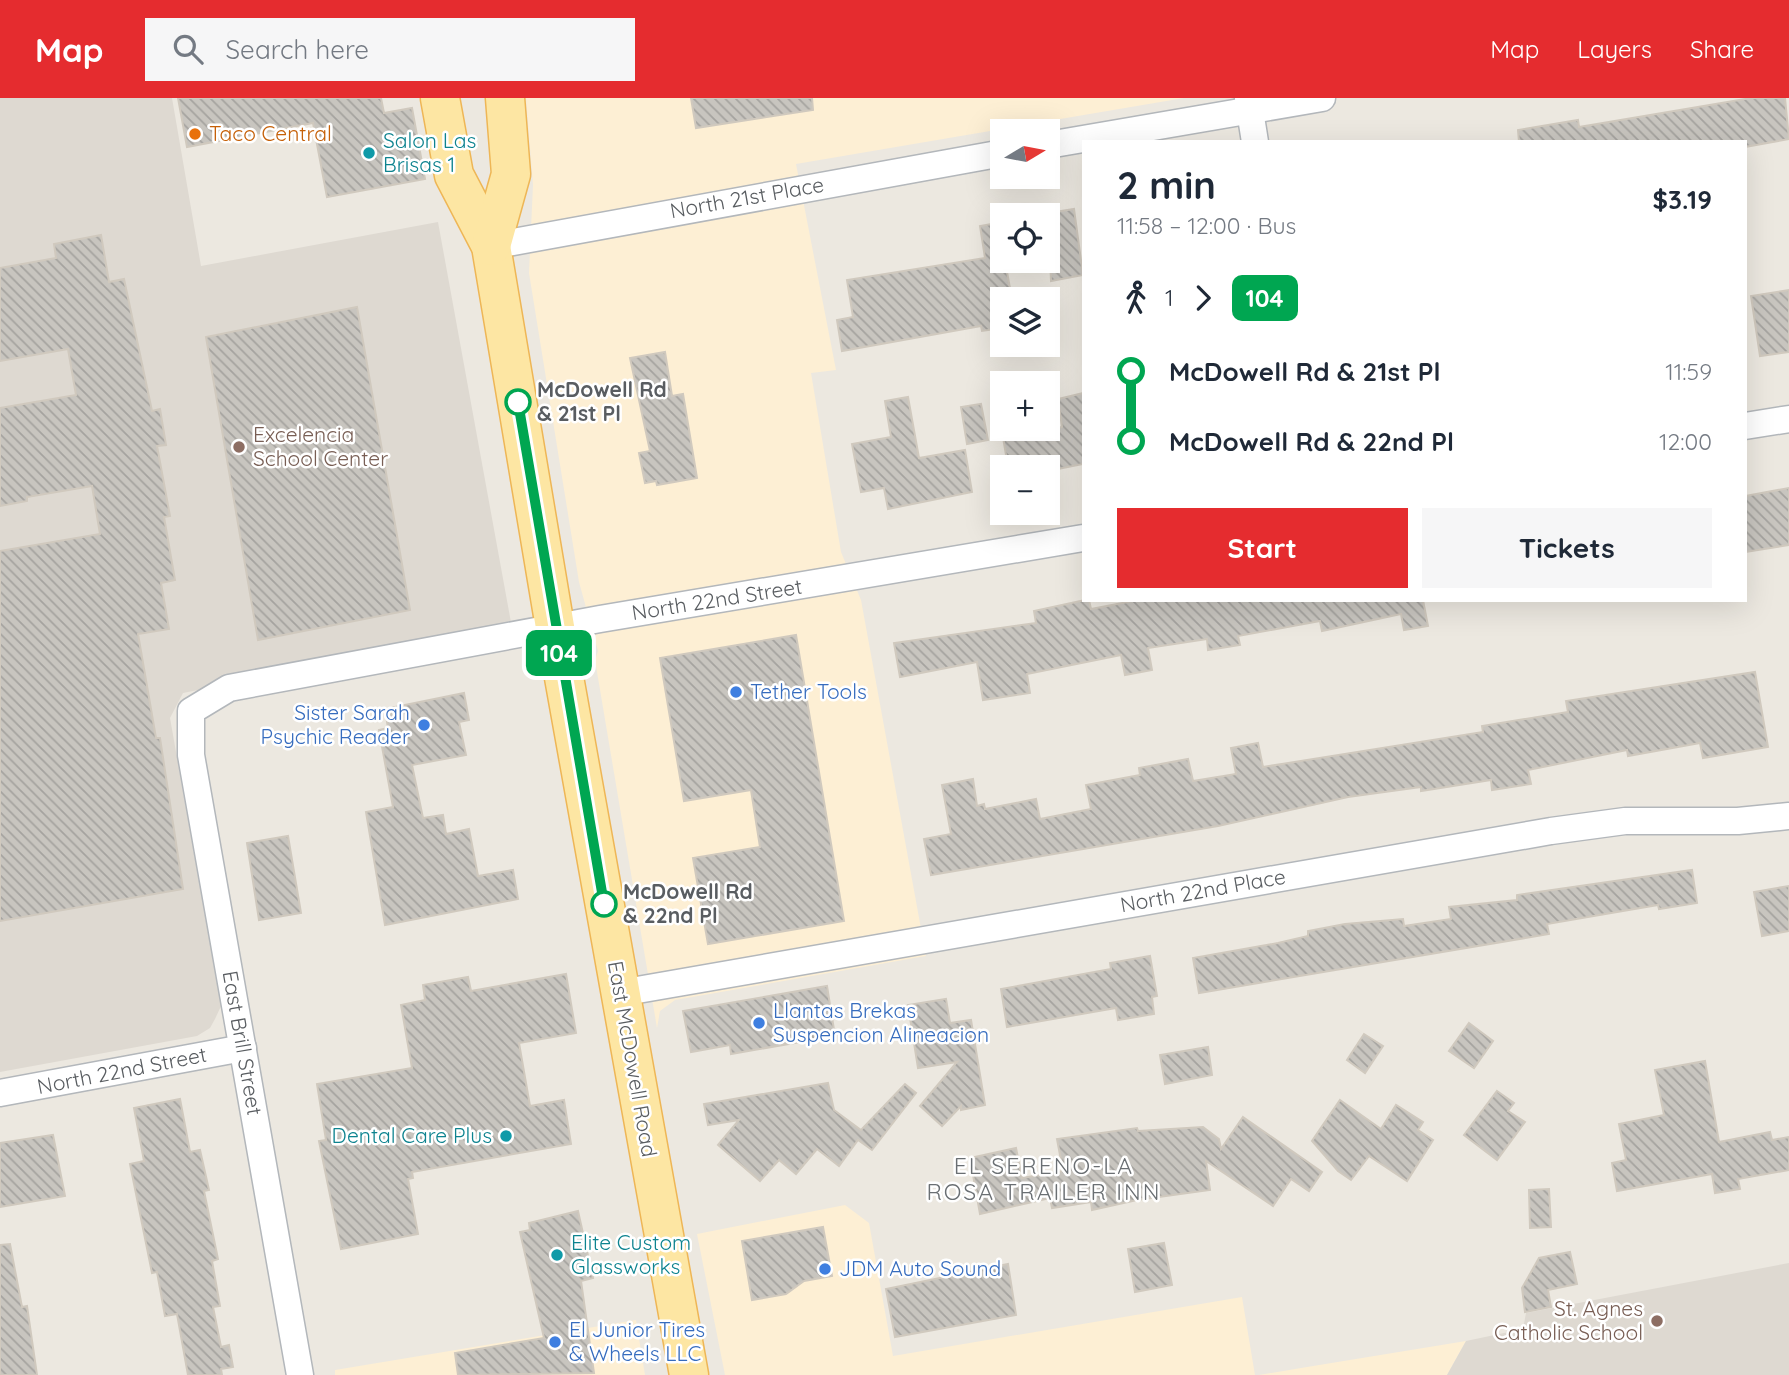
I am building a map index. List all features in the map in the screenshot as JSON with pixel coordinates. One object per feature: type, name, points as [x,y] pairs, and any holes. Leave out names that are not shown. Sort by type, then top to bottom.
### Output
[{"type":"main road","name":"East McDowell Road","points":[[440,98],[454,175],[491,246],[555,627],[690,1375]]},
{"type":"main road","name":"East McDowell Road","points":[[491,246],[511,174],[505,98]]},
{"type":"street","points":[[1060,143],[1249,104],[1322,98]]},
{"type":"street","points":[[1249,104],[1255,140]]},
{"type":"street","name":"North 21st Place","points":[[491,246],[990,155]]},
{"type":"street","points":[[1747,426],[1789,419]]},
{"type":"street","name":"North 22nd Street","points":[[191,711],[229,688],[555,627],[1082,538]]},
{"type":"street","name":"East Brill Street","points":[[191,711],[191,755],[300,1375]]},
{"type":"street","name":"North 22nd Place","points":[[620,993],[1551,831],[1625,821],[1738,821],[1789,816]]},
{"type":"street","name":"North 22nd Street","points":[[0,1093],[243,1048]]},
{"type":"shaded area","name":"Excelencia School Center","points":[[0,98],[172,98],[201,266],[438,222],[512,628],[183,693],[170,718],[221,1006],[215,1019],[210,1028],[197,1036],[0,1072]]},
{"type":"shaded area","points":[[526,98],[1184,98],[1060,119],[990,119],[990,131],[796,164],[836,370],[811,373],[841,552],[861,600],[926,956],[675,1000],[660,1011],[657,1028],[595,660],[598,651],[579,582],[529,273],[533,185]]},
{"type":"shaded area","points":[[845,1205],[869,1223],[893,1356],[1242,1297],[1255,1375],[725,1375],[697,1234]]},
{"type":"shaded area","name":"St. Agnes Catholic School","points":[[1789,1263],[1789,1375],[1447,1375],[1466,1341],[1523,1329],[1526,1313]]},
{"type":"shaded area","points":[[636,1320],[645,1375],[335,1375],[335,1370]]},
{"type":"shaded area","points":[[1466,1341],[1447,1375],[1259,1375],[1307,1367]]},
{"type":"building","points":[[178,98],[381,98],[384,113],[412,108],[425,179],[327,197],[313,123],[187,147]]},
{"type":"building","points":[[691,98],[812,98],[813,110],[696,128]]},
{"type":"building","points":[[1751,98],[1785,98],[1789,139],[1747,147],[1747,140],[1519,140],[1518,130],[1578,120],[1579,127]]},
{"type":"building","points":[[1074,209],[1082,275],[1051,281],[1051,273],[1060,273],[1060,211]]},
{"type":"building","points":[[990,224],[990,273],[1007,273],[1010,287],[990,287],[990,330],[982,331],[981,326],[842,351],[837,320],[853,317],[847,280],[985,258],[980,226]]},
{"type":"building","points":[[101,235],[109,282],[124,279],[152,411],[160,409],[166,445],[157,446],[170,516],[164,517],[175,580],[161,583],[169,629],[138,634],[156,738],[160,738],[183,889],[0,921],[0,551],[100,534],[92,486],[27,497],[27,501],[0,506],[0,408],[76,395],[68,349],[0,361],[0,268],[56,258],[54,244]]},
{"type":"building","points":[[1789,290],[1789,352],[1760,356],[1751,296]]},
{"type":"building","points":[[357,307],[410,610],[258,640],[206,337]]},
{"type":"building","points":[[665,352],[672,396],[683,394],[697,478],[657,485],[656,481],[645,483],[639,453],[650,451],[630,358]]},
{"type":"building","points":[[1082,393],[1082,464],[1060,469],[1060,455],[1006,455],[1004,441],[1060,441],[1060,399]]},
{"type":"building","points":[[908,397],[919,458],[965,450],[972,492],[888,509],[884,488],[861,492],[852,444],[891,437],[885,401]]},
{"type":"building","points":[[981,404],[988,440],[967,444],[961,407]]},
{"type":"building","points":[[1789,488],[1789,545],[1747,552],[1747,496]]},
{"type":"building","points":[[1082,601],[1089,602],[1091,609],[1128,602],[1423,602],[1428,626],[1404,630],[1401,614],[1322,631],[1320,621],[1238,636],[1240,645],[1208,650],[1207,639],[1148,648],[1152,670],[1125,675],[1121,655],[1027,674],[1030,693],[983,700],[977,662],[900,677],[894,643],[1036,623],[1034,611]]},
{"type":"building","points":[[796,635],[844,921],[708,944],[693,858],[760,847],[751,790],[684,801],[660,658]]},
{"type":"building","points":[[1755,672],[1768,747],[1703,758],[1700,743],[1628,756],[1627,750],[1528,770],[1531,784],[1492,790],[1491,780],[1421,791],[1421,787],[1348,797],[1218,826],[931,875],[924,839],[951,834],[942,785],[973,779],[977,806],[984,804],[985,809],[1036,799],[1040,819],[1091,809],[1086,785],[1140,775],[1139,768],[1188,759],[1193,781],[1236,774],[1231,748],[1258,743],[1263,767],[1483,732],[1482,726],[1568,712],[1566,701]]},
{"type":"building","points":[[464,693],[469,720],[459,722],[466,755],[412,765],[423,818],[443,815],[446,834],[469,829],[478,876],[513,870],[518,899],[385,925],[366,812],[393,807],[379,730],[388,728],[385,709]]},
{"type":"building","points":[[288,836],[301,913],[259,920],[247,843]]},
{"type":"building","points":[[1692,870],[1697,903],[1659,909],[1658,905],[1547,924],[1549,934],[1199,993],[1193,958],[1278,943],[1308,936],[1308,931],[1345,924],[1403,919],[1404,926],[1451,919],[1449,907],[1517,900],[1517,895]]},
{"type":"building","points":[[1789,886],[1789,931],[1762,936],[1754,892]]},
{"type":"building","points":[[1150,956],[1157,996],[1152,997],[1154,1014],[1118,1020],[1116,1008],[1007,1027],[1001,989],[1111,969],[1110,963]]},
{"type":"building","points":[[566,974],[576,1033],[519,1043],[530,1106],[564,1100],[571,1144],[412,1172],[413,1178],[408,1179],[418,1234],[341,1249],[319,1141],[326,1140],[317,1084],[412,1068],[401,1005],[425,1000],[423,985],[468,977],[471,991]]},
{"type":"building","name":"Llantas Brekas Suspencion Alineacion","points":[[827,986],[835,1036],[731,1054],[730,1045],[691,1052],[683,1011]]},
{"type":"building","points":[[946,999],[950,1023],[971,1020],[985,1105],[961,1110],[961,1106],[942,1126],[920,1106],[957,1062],[918,1068],[908,1005]]},
{"type":"building","points":[[1469,1023],[1493,1041],[1474,1068],[1449,1051]]},
{"type":"building","points":[[1364,1034],[1383,1046],[1365,1073],[1347,1060]]},
{"type":"building","points":[[1208,1047],[1212,1075],[1165,1084],[1160,1055]]},
{"type":"building","points":[[1705,1061],[1719,1142],[1770,1132],[1772,1140],[1789,1137],[1789,1170],[1738,1179],[1740,1189],[1715,1193],[1712,1174],[1617,1191],[1612,1163],[1626,1160],[1619,1124],[1664,1115],[1655,1070]]},
{"type":"building","points":[[828,1083],[834,1110],[861,1130],[905,1084],[916,1093],[872,1150],[858,1140],[839,1166],[817,1149],[796,1174],[779,1160],[760,1181],[718,1145],[739,1120],[708,1125],[704,1104]]},
{"type":"building","points":[[1497,1091],[1514,1103],[1508,1111],[1525,1122],[1497,1160],[1464,1135]]},
{"type":"building","points":[[180,1099],[190,1152],[200,1150],[209,1190],[204,1191],[218,1259],[212,1261],[220,1306],[213,1307],[221,1347],[229,1345],[233,1367],[221,1369],[222,1375],[188,1375],[177,1314],[165,1316],[157,1272],[152,1273],[130,1164],[144,1161],[134,1108]]},
{"type":"building","points":[[1340,1100],[1381,1129],[1396,1105],[1423,1122],[1418,1130],[1433,1140],[1407,1181],[1369,1156],[1351,1180],[1338,1171],[1312,1141]]},
{"type":"building","points":[[1243,1117],[1322,1172],[1309,1191],[1291,1179],[1273,1206],[1206,1161],[1210,1190],[1137,1200],[1092,1210],[1091,1202],[1052,1208],[1050,1198],[980,1214],[970,1158],[1016,1148],[1022,1178],[1063,1171],[1057,1139],[1137,1128],[1138,1131],[1203,1127],[1219,1139],[1221,1149]]},
{"type":"building","points":[[53,1135],[65,1196],[0,1207],[0,1143]]},
{"type":"building","points":[[1549,1189],[1551,1227],[1530,1228],[1529,1190]]},
{"type":"building","points":[[578,1211],[593,1278],[581,1281],[594,1373],[458,1375],[455,1353],[544,1338],[520,1232],[530,1230],[529,1223]]},
{"type":"building","points":[[823,1227],[832,1276],[804,1281],[786,1294],[752,1300],[742,1241]]},
{"type":"building","points":[[1164,1243],[1172,1285],[1135,1292],[1128,1249]]},
{"type":"building","points":[[10,1244],[22,1307],[27,1306],[37,1375],[0,1375],[0,1245]]},
{"type":"building","points":[[1570,1252],[1577,1284],[1548,1290],[1551,1307],[1525,1312],[1522,1288],[1539,1258]]},
{"type":"building","points":[[1008,1264],[1016,1315],[895,1337],[886,1289]]},
{"type":"bus line","name":"104","points":[[518,402],[604,904]]},
{"type":"place","name":"Taco Central","points":[[195,134]]},
{"type":"place","name":"Salon Las Brisas 1","points":[[369,153]]},
{"type":"place","name":"McDowell Rd & 21st Pl","points":[[518,402]]},
{"type":"place","name":"Excelencia School Center","points":[[239,447]]},
{"type":"place","name":"Tether Tools","points":[[736,692]]},
{"type":"place","name":"Sister Sarah Psychic Reader","points":[[424,725]]},
{"type":"place","name":"McDowell Rd & 22nd Pl","points":[[604,904]]},
{"type":"place","name":"Llantas Brekas Suspencion Alineacion","points":[[759,1023]]},
{"type":"place","name":"Dental Care Plus","points":[[506,1136]]},
{"type":"place","name":"Elite Custom Glassworks","points":[[557,1255]]},
{"type":"place","name":"JDM Auto Sound","points":[[825,1269]]},
{"type":"place","name":"St. Agnes Catholic School","points":[[1657,1321]]},
{"type":"place","name":"El Junior Tires & Wheels LLC","points":[[555,1342]]},
{"type":"district","name":"EL SERENO-LA ROSA TRAILER INN","points":[[1044,1179]]}]
